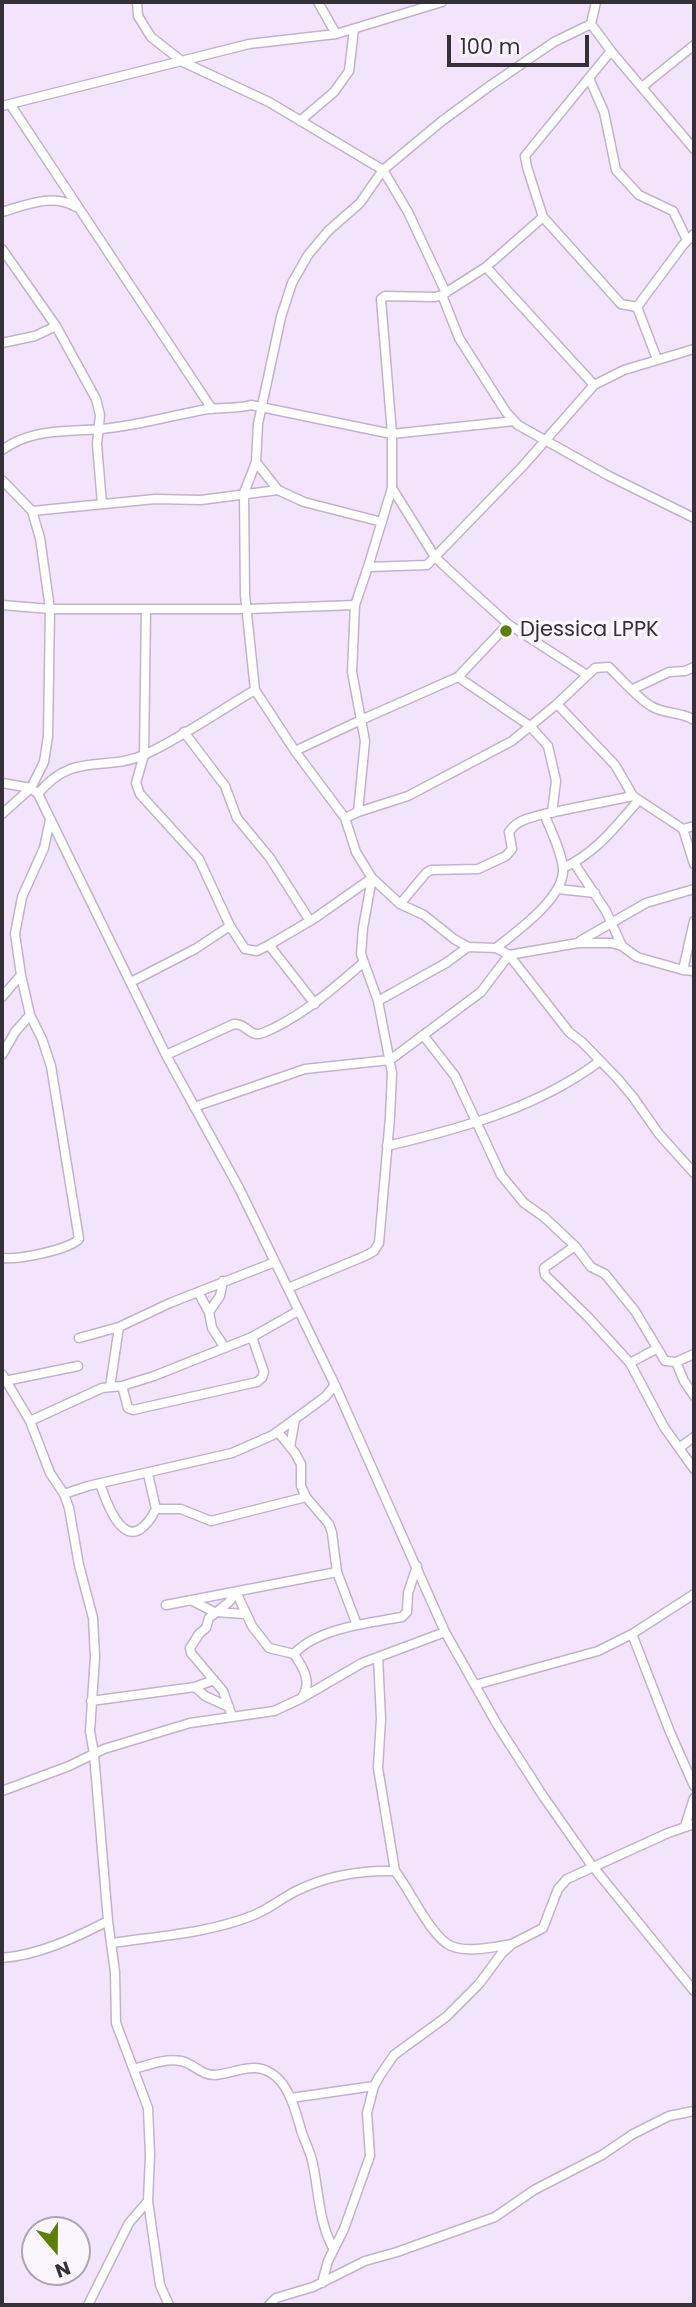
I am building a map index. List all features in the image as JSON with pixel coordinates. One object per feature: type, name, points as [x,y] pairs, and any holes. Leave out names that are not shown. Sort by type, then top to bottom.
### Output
[{"type":"street","points":[[137,2],[140,22],[151,37],[183,62],[269,102],[383,170],[408,212],[444,294],[459,338],[514,421],[544,441],[694,518]]},
{"type":"street","points":[[318,2],[336,34]]},
{"type":"street","points":[[212,409],[80,209],[6,105],[249,44],[336,34],[416,5],[442,2]]},
{"type":"street","points":[[596,2],[591,24],[694,149]]},
{"type":"street","points":[[591,24],[554,42],[442,121],[383,170],[360,203],[328,232],[308,255],[292,283],[281,317],[258,424],[256,462],[244,493],[245,595],[254,690],[345,818],[356,852],[372,878],[400,904],[424,915],[468,947],[496,948],[509,955],[569,1032],[633,1097],[659,1134],[694,1172]]},
{"type":"street","points":[[300,121],[334,92],[349,71],[354,29]]},
{"type":"street","points":[[642,87],[694,45]]},
{"type":"street","points":[[611,51],[525,156],[544,217],[621,304],[637,307]]},
{"type":"street","points":[[589,78],[604,112],[616,170],[639,195],[673,211],[691,237],[637,307]]},
{"type":"street","points":[[2,212],[54,199],[80,209]]},
{"type":"street","points":[[358,812],[365,741],[352,672],[355,605],[392,488],[392,434],[381,299],[385,296],[435,297],[444,294],[486,267],[544,217]]},
{"type":"street","points":[[2,249],[56,326],[96,399],[100,415],[97,444],[102,505]]},
{"type":"street","points":[[486,267],[594,385]]},
{"type":"street","points":[[637,307],[657,359]]},
{"type":"street","points":[[2,343],[35,336],[56,326]]},
{"type":"street","points":[[368,567],[427,565],[522,467],[594,385],[624,370],[694,349]]},
{"type":"street","points":[[2,450],[27,436],[60,430],[100,429],[212,409],[251,405],[392,434],[514,421]]},
{"type":"street","points":[[256,462],[278,490],[304,502],[382,522]]},
{"type":"street","points":[[2,481],[32,511],[40,538],[50,609],[48,736],[44,762],[34,791]]},
{"type":"street","points":[[392,488],[435,557],[508,624],[587,675]]},
{"type":"street","points":[[32,511],[155,499],[201,500],[278,490]]},
{"type":"street","points":[[2,605],[50,609],[248,609],[355,605]]},
{"type":"street","points":[[146,609],[144,755],[136,783],[140,794],[199,859],[230,926],[245,949],[257,951],[269,945],[310,921],[372,878]]},
{"type":"street","points":[[295,751],[458,677],[508,624]]},
{"type":"street","points":[[345,818],[408,796],[512,741],[595,668],[609,667],[650,706],[694,720]]},
{"type":"street","points":[[633,689],[669,672],[685,671],[694,667]]},
{"type":"street","points":[[458,677],[530,726],[548,746],[556,781],[548,814],[563,868],[558,890],[531,919],[496,948]]},
{"type":"street","points":[[2,814],[55,776],[76,767],[144,755],[254,690]]},
{"type":"street","points":[[557,704],[615,765],[636,798],[683,829],[694,864]]},
{"type":"street","points":[[184,732],[225,786],[237,818],[270,858],[310,921]]},
{"type":"street","points":[[2,783],[34,791],[50,820],[166,1055],[228,1167],[288,1288],[335,1385],[445,1632],[475,1685],[543,1796],[592,1866],[694,1991]]},
{"type":"street","points":[[400,904],[426,873],[432,870],[475,869],[506,856],[512,849],[509,832],[522,820],[636,798]]},
{"type":"street","points":[[563,868],[601,844],[636,798]]},
{"type":"street","points":[[2,1258],[39,1254],[74,1244],[79,1239],[51,1066],[30,1015],[15,934],[22,897],[44,848],[50,820]]},
{"type":"street","points":[[683,829],[694,826]]},
{"type":"street","points":[[574,863],[611,922],[622,946]]},
{"type":"street","points":[[288,1288],[374,1251],[379,1243],[391,1094],[390,1060],[378,1001],[361,946],[372,878]]},
{"type":"street","points":[[578,943],[646,903],[694,889]]},
{"type":"street","points":[[558,890],[594,893]]},
{"type":"street","points":[[683,970],[694,921]]},
{"type":"street","points":[[131,982],[195,949],[230,926]]},
{"type":"street","points":[[194,1107],[305,1069],[390,1060],[481,992],[509,955],[578,943],[612,943],[638,957],[694,971]]},
{"type":"street","points":[[269,945],[315,1004]]},
{"type":"street","points":[[378,1001],[446,963],[468,947]]},
{"type":"street","points":[[166,1055],[234,1024],[240,1024],[252,1033],[261,1034],[315,1004],[364,962]]},
{"type":"street","points":[[2,997],[21,975]]},
{"type":"street","points":[[2,1055],[15,1032],[30,1015]]},
{"type":"street","points":[[423,1035],[455,1076],[501,1175],[524,1203],[544,1217],[575,1246],[591,1267],[605,1274],[635,1311],[665,1361],[676,1362],[694,1354]]},
{"type":"street","points":[[387,1146],[477,1123],[528,1104],[600,1061]]},
{"type":"street","points":[[575,1246],[544,1268],[545,1275],[630,1363],[664,1427],[694,1469]]},
{"type":"street","points":[[79,1338],[119,1327],[223,1281],[275,1262]]},
{"type":"street","points":[[209,1312],[220,1296],[223,1281]]},
{"type":"street","points":[[198,1292],[209,1312],[212,1328],[225,1348]]},
{"type":"street","points":[[30,1422],[102,1388],[122,1386],[252,1337],[298,1311]]},
{"type":"street","points":[[110,1387],[119,1327]]},
{"type":"street","points":[[122,1386],[128,1408],[134,1409],[257,1382],[264,1372],[252,1337]]},
{"type":"street","points":[[630,1363],[656,1349]]},
{"type":"street","points":[[676,1362],[694,1396]]},
{"type":"street","points":[[78,1366],[3,1378],[30,1422],[50,1473],[64,1494],[93,1618],[90,1731],[115,1972],[116,2023],[148,2108],[148,2201],[160,2285],[169,2305]]},
{"type":"street","points":[[64,1494],[232,1453],[278,1432],[325,1397],[335,1385]]},
{"type":"street","points":[[290,1447],[295,1419]]},
{"type":"street","points":[[278,1432],[301,1464],[301,1486],[306,1497],[329,1524],[337,1572],[357,1625]]},
{"type":"street","points":[[680,1448],[694,1437]]},
{"type":"street","points":[[100,1484],[107,1504],[123,1529],[135,1532],[143,1528],[156,1509],[148,1474]]},
{"type":"street","points":[[156,1509],[181,1509],[211,1521],[306,1497]]},
{"type":"street","points":[[294,1654],[301,1646],[317,1637],[357,1625],[402,1617],[407,1612],[408,1592],[417,1566]]},
{"type":"street","points":[[166,1605],[337,1572]]},
{"type":"street","points":[[232,1716],[223,1691],[191,1653],[190,1648],[206,1628],[209,1618],[229,1602],[236,1592]]},
{"type":"street","points":[[236,1592],[252,1626],[269,1648],[294,1654],[303,1665],[306,1692],[300,1699]]},
{"type":"street","points":[[475,1685],[598,1651],[632,1634],[693,1596]]},
{"type":"street","points":[[191,1600],[214,1612],[246,1614]]},
{"type":"street","points":[[2,1791],[31,1782],[94,1754],[190,1723],[274,1711],[362,1663],[445,1632]]},
{"type":"street","points":[[632,1634],[694,1786]]},
{"type":"street","points":[[378,1657],[381,1719],[378,1768],[395,1871],[439,1936],[449,1945],[460,1948],[512,1944]]},
{"type":"street","points":[[91,1701],[195,1687],[214,1680]]},
{"type":"street","points":[[195,1687],[205,1696],[229,1707]]},
{"type":"street","points":[[322,2283],[370,2156],[367,2113],[374,2086],[394,2055],[446,2017],[479,1984],[512,1944],[543,1928],[558,1889],[567,1879],[690,1825],[694,1798]]},
{"type":"street","points":[[112,1943],[215,1927],[256,1915],[284,1897],[315,1883],[370,1870],[395,1871]]},
{"type":"street","points":[[2,1958],[19,1956],[64,1942],[108,1920]]},
{"type":"street","points":[[134,2069],[161,2062],[180,2061],[203,2074],[260,2068],[270,2073],[291,2098],[312,2159],[324,2228],[333,2248]]},
{"type":"street","points":[[291,2098],[374,2086]]},
{"type":"street","points":[[269,2305],[276,2298],[322,2283],[365,2261],[495,2217],[549,2182],[602,2155],[633,2134],[669,2116],[694,2111]]},
{"type":"street","points":[[88,2305],[129,2223],[148,2201]]},
{"type":"place","name":"Djessica LPPK","points":[[506,631]]}]
